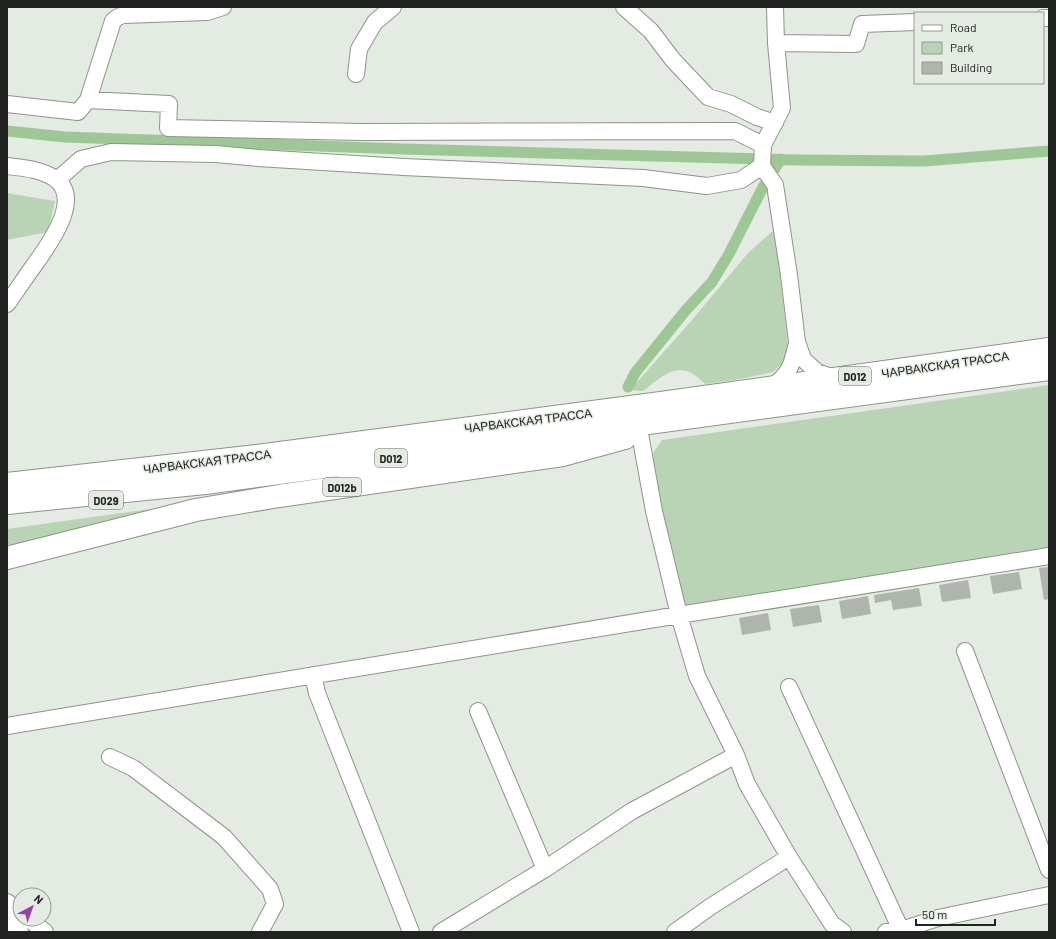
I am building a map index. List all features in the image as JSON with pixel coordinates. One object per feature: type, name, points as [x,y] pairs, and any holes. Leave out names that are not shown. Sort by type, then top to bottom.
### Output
[{"type":"highway","name":"ЧАРВАКСКАЯ ТРАССА","points":[[7,484],[272,454],[661,403],[1049,349]]},
{"type":"highway","name":"ЧАРВАКСКАЯ ТРАССА","points":[[7,503],[205,483],[1049,369]]},
{"type":"highway","name":"D012b","points":[[7,558],[196,510],[279,496],[563,455],[640,434],[676,420]]},
{"type":"highway","name":"D029","points":[[7,517],[205,483]]},
{"type":"highway","points":[[7,924],[16,932]]},
{"type":"street","points":[[7,104],[78,112],[88,100],[113,21],[118,17],[123,15],[207,12],[223,7]]},
{"type":"street","points":[[356,74],[359,49],[375,22],[393,7]]},
{"type":"street","points":[[624,7],[651,31],[673,60],[708,96],[775,123]]},
{"type":"street","points":[[775,7],[776,43],[782,108],[763,145],[762,166],[775,185],[798,342],[803,359],[812,368],[830,378],[838,378]]},
{"type":"street","points":[[776,43],[856,44],[862,24],[914,22]]},
{"type":"street","points":[[88,100],[169,104],[168,128],[362,132],[736,131],[763,145]]},
{"type":"street","points":[[57,180],[81,158],[111,152],[216,154],[404,167],[643,178],[707,186],[741,180],[762,166]]},
{"type":"street","points":[[7,166],[33,169],[57,180],[61,185],[65,196],[64,209],[60,222],[49,244],[7,304]]},
{"type":"street","points":[[771,387],[781,380],[789,370],[793,363],[798,342]]},
{"type":"street","points":[[640,434],[651,494],[680,615],[698,676],[736,755],[747,784],[789,857],[832,924],[843,932]]},
{"type":"street","points":[[7,726],[1049,556]]},
{"type":"street","points":[[965,651],[1049,870]]},
{"type":"street","points":[[313,675],[317,693],[411,932]]},
{"type":"street","points":[[788,687],[894,931],[940,925],[1049,895]]},
{"type":"street","points":[[478,711],[544,869]]},
{"type":"street","points":[[441,932],[544,869],[632,811],[736,755]]},
{"type":"street","points":[[110,757],[133,768],[224,837],[270,889],[275,904],[260,932]]},
{"type":"street","points":[[675,932],[710,907],[789,857]]},
{"type":"green space","points":[[7,193],[55,201],[48,232],[7,240]]},
{"type":"green space","points":[[775,229],[788,346],[784,362],[773,372],[735,380],[705,384],[696,376],[688,372],[681,370],[674,371],[659,379],[643,391],[630,390],[692,320],[748,253]]},
{"type":"green space","points":[[1049,385],[1049,547],[685,609],[649,459],[662,440]]},
{"type":"green space","points":[[186,504],[7,552],[7,529]]},
{"type":"building","points":[[1049,567],[1049,599],[1044,600],[1039,568]]},
{"type":"building","points":[[1019,572],[1022,589],[993,594],[990,576]]},
{"type":"building","points":[[968,580],[971,598],[942,602],[939,585]]},
{"type":"building","points":[[919,588],[922,606],[893,610],[891,600],[875,603],[874,595]]},
{"type":"building","points":[[868,596],[871,614],[842,619],[839,601]]},
{"type":"building","points":[[819,605],[822,622],[793,627],[790,609]]},
{"type":"building","points":[[768,613],[771,630],[742,635],[739,618]]},
{"type":"waterway","points":[[7,131],[65,137],[403,149],[798,160],[924,161],[1049,151]]},
{"type":"waterway","points":[[628,387],[635,373],[686,310],[712,282],[729,254],[763,187],[781,159]]}]
